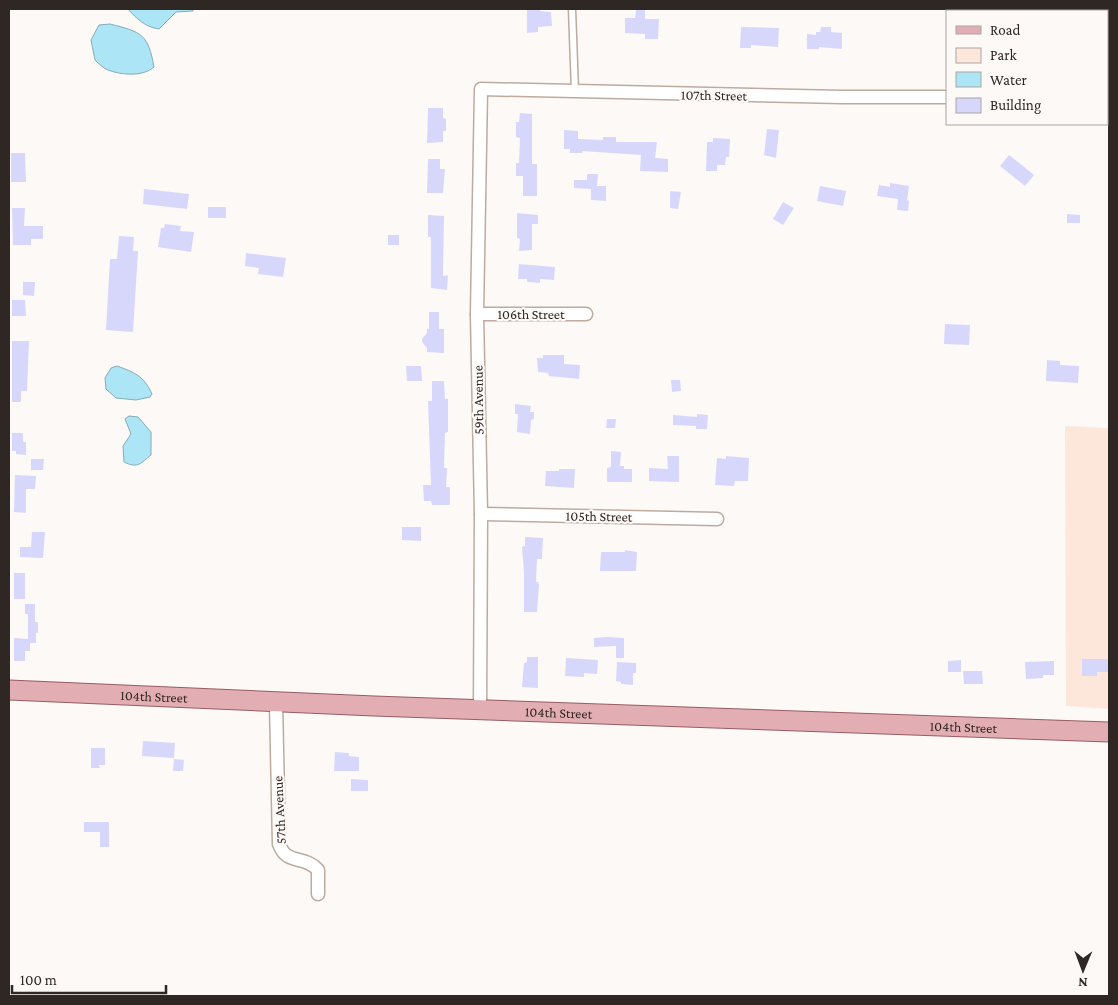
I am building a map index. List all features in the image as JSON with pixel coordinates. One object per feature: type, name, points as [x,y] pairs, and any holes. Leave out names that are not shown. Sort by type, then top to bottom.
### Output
[{"type":"main road","name":"104th Street","points":[[9,690],[480,710],[1109,732]]},
{"type":"street","name":"107th Street","points":[[481,89],[842,98],[946,97]]},
{"type":"street","name":"59th Avenue","points":[[480,710],[481,514],[477,314],[481,89]]},
{"type":"street","name":"106th Street","points":[[477,314],[586,314]]},
{"type":"street","name":"105th Street","points":[[481,514],[717,519]]},
{"type":"street","name":"57th Avenue","points":[[276,702],[279,844],[282,852],[288,857],[311,862],[318,870],[318,894]]},
{"type":"lane","points":[[572,9],[575,92]]},
{"type":"green space","points":[[1065,426],[1109,428],[1109,709],[1066,706]]},
{"type":"water","points":[[128,9],[193,9],[193,11],[176,12],[159,29],[142,22]]},
{"type":"water","points":[[110,24],[130,29],[142,36],[149,47],[154,67],[138,74],[125,74],[108,70],[95,60],[91,40],[99,25]]},
{"type":"water","points":[[117,366],[142,379],[152,394],[150,397],[136,400],[116,398],[106,389],[105,378],[111,368]]},
{"type":"water","points":[[129,416],[138,417],[151,432],[151,455],[142,463],[136,465],[124,462],[123,446],[131,434],[125,419]]},
{"type":"building","points":[[527,9],[540,9],[540,11],[551,12],[552,26],[538,27],[538,32],[527,33]]},
{"type":"building","points":[[636,10],[645,10],[645,19],[659,19],[658,39],[645,39],[645,34],[625,33],[625,18],[635,18]]},
{"type":"building","points":[[741,27],[779,28],[778,47],[751,45],[751,48],[740,48]]},
{"type":"building","points":[[821,27],[831,27],[831,32],[842,33],[842,49],[819,47],[819,49],[807,49],[807,34],[816,35],[816,32],[820,32]]},
{"type":"building","points":[[428,108],[443,108],[443,118],[446,119],[446,131],[443,131],[443,142],[427,143]]},
{"type":"building","points":[[520,113],[532,114],[532,164],[537,164],[537,196],[523,196],[523,176],[516,176],[516,163],[519,163],[520,138],[516,137],[516,122],[519,122]]},
{"type":"building","points":[[767,129],[779,130],[776,158],[764,155]]},
{"type":"building","points":[[564,130],[578,131],[578,139],[603,140],[603,137],[616,137],[616,142],[657,142],[655,158],[668,159],[668,172],[640,171],[641,155],[582,151],[582,153],[570,153],[570,149],[564,149]]},
{"type":"building","points":[[713,138],[730,139],[729,157],[726,157],[725,165],[717,165],[717,171],[706,171],[707,142],[713,142]]},
{"type":"building","points":[[11,153],[25,153],[26,182],[11,182]]},
{"type":"building","points":[[1009,155],[1034,175],[1025,186],[1000,166]]},
{"type":"building","points":[[428,159],[440,159],[440,169],[445,169],[443,193],[427,193]]},
{"type":"building","points":[[587,174],[598,174],[597,186],[606,186],[606,201],[591,200],[591,189],[574,188],[574,180],[587,180]]},
{"type":"building","points":[[890,183],[909,186],[908,211],[897,210],[898,199],[877,196],[879,185],[890,187]]},
{"type":"building","points":[[820,186],[846,191],[843,206],[817,201]]},
{"type":"building","points":[[144,189],[189,194],[187,209],[143,204]]},
{"type":"building","points":[[670,191],[681,192],[678,209],[670,208]]},
{"type":"building","points":[[783,202],[794,208],[783,225],[773,219]]},
{"type":"building","points":[[208,207],[226,207],[226,218],[208,218]]},
{"type":"building","points":[[12,208],[25,208],[24,226],[43,226],[43,239],[31,239],[31,245],[13,245]]},
{"type":"building","points":[[517,213],[538,215],[538,224],[532,224],[532,250],[519,251],[520,239],[517,238]]},
{"type":"building","points":[[1067,214],[1080,215],[1080,223],[1067,223]]},
{"type":"building","points":[[428,215],[444,216],[443,276],[448,275],[447,290],[431,288],[431,237],[428,237]]},
{"type":"building","points":[[165,224],[181,226],[180,231],[194,232],[191,252],[158,247],[161,228],[164,228]]},
{"type":"building","points":[[388,235],[399,235],[399,245],[388,245]]},
{"type":"building","points":[[119,236],[134,237],[133,251],[138,251],[133,332],[106,330],[110,259],[117,259]]},
{"type":"building","points":[[246,253],[286,258],[283,277],[258,274],[259,268],[245,266]]},
{"type":"building","points":[[519,264],[555,267],[554,280],[540,279],[540,283],[527,282],[527,279],[518,279]]},
{"type":"building","points":[[23,282],[35,282],[34,296],[23,295]]},
{"type":"building","points":[[12,300],[25,300],[26,316],[12,316]]},
{"type":"building","points":[[429,312],[439,312],[439,329],[444,329],[444,353],[427,352],[427,348],[422,342],[427,329],[429,329]]},
{"type":"building","points":[[945,324],[970,325],[969,345],[944,344]]},
{"type":"building","points":[[12,341],[29,341],[27,391],[21,391],[21,402],[12,402]]},
{"type":"building","points":[[543,355],[564,355],[564,364],[580,365],[579,379],[549,376],[548,373],[538,372],[537,358],[543,358]]},
{"type":"building","points":[[1047,360],[1060,361],[1060,365],[1079,366],[1078,383],[1046,381]]},
{"type":"building","points":[[406,366],[421,366],[422,381],[407,381]]},
{"type":"building","points":[[671,380],[680,380],[681,391],[672,392]]},
{"type":"building","points":[[432,381],[444,381],[445,399],[448,399],[448,432],[445,433],[444,468],[447,468],[446,487],[450,487],[450,505],[432,505],[431,501],[424,501],[423,485],[431,485],[428,401],[432,401]]},
{"type":"building","points":[[515,404],[531,406],[530,412],[534,412],[534,419],[531,420],[530,434],[517,432],[518,414],[515,414]]},
{"type":"building","points":[[697,414],[708,415],[707,429],[696,429],[696,426],[673,425],[673,415],[697,417]]},
{"type":"building","points":[[607,419],[616,419],[615,428],[606,428]]},
{"type":"building","points":[[12,433],[23,433],[23,442],[26,442],[26,455],[16,454],[16,451],[12,451]]},
{"type":"building","points":[[611,451],[621,452],[620,466],[624,466],[624,469],[632,469],[632,482],[607,482],[607,468],[611,467]]},
{"type":"building","points":[[667,456],[679,456],[679,482],[649,481],[649,468],[668,469]]},
{"type":"building","points":[[726,456],[749,458],[748,481],[735,481],[734,486],[715,485],[717,458],[726,459]]},
{"type":"building","points":[[31,459],[44,459],[43,470],[31,470]]},
{"type":"building","points":[[559,469],[575,469],[574,488],[545,486],[546,471],[559,471]]},
{"type":"building","points":[[15,475],[36,476],[35,489],[26,489],[26,513],[14,512]]},
{"type":"building","points":[[402,527],[421,527],[421,541],[402,540]]},
{"type":"building","points":[[32,532],[45,532],[43,558],[20,557],[20,547],[31,547]]},
{"type":"building","points":[[525,537],[543,538],[542,559],[537,559],[536,582],[539,585],[537,612],[524,612],[522,547],[525,546]]},
{"type":"building","points":[[625,550],[637,552],[636,571],[600,571],[601,552],[625,552]]},
{"type":"building","points":[[14,573],[25,573],[25,599],[14,599]]},
{"type":"building","points":[[25,604],[35,604],[35,622],[38,622],[38,633],[36,633],[36,643],[30,643],[30,651],[25,651],[25,661],[14,661],[14,638],[28,639],[28,614],[25,614]]},
{"type":"building","points":[[594,638],[624,638],[624,658],[616,658],[616,646],[594,647]]},
{"type":"building","points":[[527,657],[538,657],[538,688],[522,687],[524,663],[527,662]]},
{"type":"building","points":[[566,658],[598,660],[597,674],[584,673],[584,677],[565,676]]},
{"type":"building","points":[[1082,659],[1109,659],[1109,672],[1097,672],[1097,676],[1082,676]]},
{"type":"building","points":[[961,660],[961,672],[948,672],[948,661]]},
{"type":"building","points":[[1054,661],[1054,675],[1043,675],[1043,678],[1026,679],[1025,662]]},
{"type":"building","points":[[617,662],[636,663],[636,673],[633,673],[633,685],[621,684],[621,682],[616,681]]},
{"type":"building","points":[[963,671],[982,671],[983,684],[964,684]]},
{"type":"building","points":[[143,741],[175,743],[174,758],[142,756]]},
{"type":"building","points":[[91,748],[105,748],[105,765],[99,765],[100,768],[91,768]]},
{"type":"building","points":[[335,752],[349,753],[349,756],[359,757],[359,771],[334,771]]},
{"type":"building","points":[[174,759],[184,760],[183,771],[173,771]]},
{"type":"building","points":[[351,779],[368,780],[368,791],[351,791]]},
{"type":"building","points":[[84,822],[109,822],[109,847],[100,847],[100,832],[84,832]]}]
